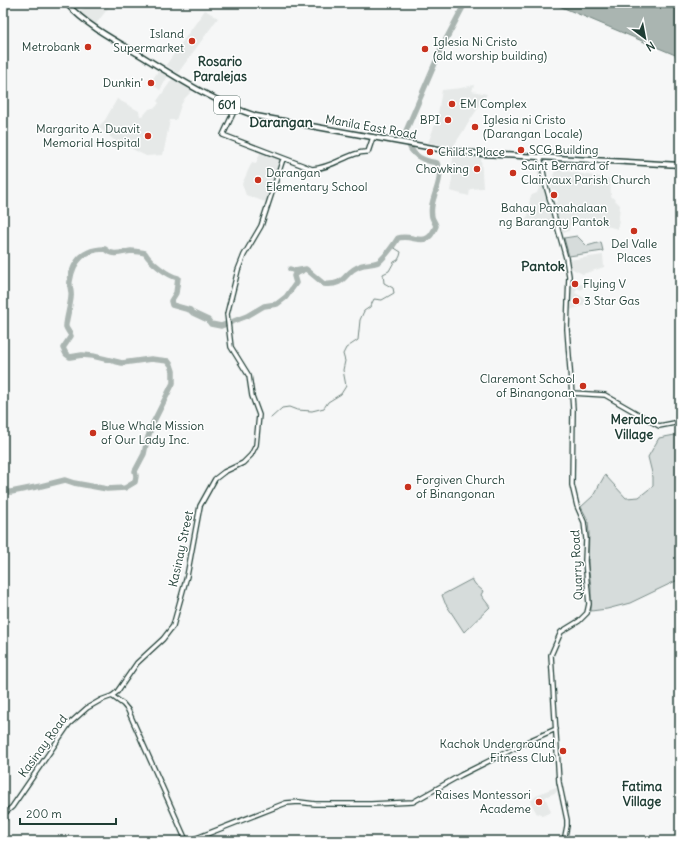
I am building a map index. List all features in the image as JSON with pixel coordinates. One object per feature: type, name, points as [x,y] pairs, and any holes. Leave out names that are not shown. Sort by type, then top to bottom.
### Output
[{"type":"main road","name":"Manila East Road","points":[[66,3],[85,21],[201,92],[235,109],[256,116],[373,136],[420,146],[468,152],[680,164]]},
{"type":"street","points":[[235,109],[223,135],[312,169],[337,163],[358,152],[368,152],[373,136]]},
{"type":"street","name":"Quarry Road","points":[[540,156],[546,186],[566,258],[569,276],[567,329],[572,394],[572,485],[584,522],[586,539],[585,561],[589,604],[587,613],[579,621],[561,632],[551,655],[560,789],[567,820],[564,841]]},
{"type":"street","name":"Kasinay Street","points":[[112,696],[117,692],[138,663],[163,639],[173,626],[187,576],[200,506],[215,480],[224,472],[243,462],[251,455],[256,445],[259,415],[252,396],[249,376],[231,347],[227,316],[238,270],[244,255],[261,226],[283,159]]},
{"type":"street","points":[[572,394],[605,395],[659,426],[680,422]]},
{"type":"street","points":[[112,696],[123,704],[128,710],[185,838],[188,841],[286,803],[371,804],[413,802],[468,772],[556,729]]},
{"type":"street","name":"Kasinay Road","points":[[3,821],[5,818],[4,814],[12,806],[69,724],[87,708],[112,696]]},
{"type":"shaded area","points":[[94,3],[112,3],[96,24],[87,19],[79,11]]},
{"type":"shaded area","points":[[553,3],[680,3],[680,57],[557,5]]},
{"type":"shaded area","name":"Island Supermarket","points":[[205,10],[218,18],[178,73],[166,65]]},
{"type":"shaded area","points":[[159,70],[168,76],[160,90],[150,83]]},
{"type":"shaded area","points":[[173,78],[193,90],[185,98],[181,105],[176,120],[170,120],[163,155],[146,156],[114,140],[98,127],[105,120],[117,99],[139,111],[140,116],[144,115],[149,109],[156,107],[159,103],[157,101]]},
{"type":"shaded area","points":[[474,85],[472,91],[487,94],[453,147],[428,143],[437,119],[442,90]]},
{"type":"shaded area","name":"Darangan Elementary School","points":[[260,153],[282,160],[265,202],[246,195],[242,184],[252,162],[256,163]]},
{"type":"shaded area","points":[[453,153],[481,156],[483,188],[470,189],[469,196],[450,191]]},
{"type":"shaded area","points":[[537,164],[539,164],[552,220],[544,223],[540,221],[538,223],[525,222],[528,215],[530,198],[532,195],[537,193],[539,187]]},
{"type":"shaded area","points":[[555,169],[610,179],[611,196],[620,205],[618,229],[576,218],[570,225],[569,231],[562,233],[553,203],[558,202],[555,190],[551,189]]},
{"type":"shaded area","points":[[577,236],[587,246],[601,242],[603,251],[569,256],[564,238]]},
{"type":"shaded area","points":[[603,255],[604,267],[583,274],[570,268],[569,260]]},
{"type":"shaded area","points":[[571,278],[584,286],[581,290],[577,288],[575,293],[586,299],[584,305],[570,310]]},
{"type":"shaded area","points":[[680,434],[680,579],[630,603],[607,609],[591,611],[591,586],[588,565],[588,520],[581,507],[593,496],[605,475],[626,498],[639,497],[653,486],[653,477],[648,457],[659,438]]},
{"type":"shaded area","points":[[472,579],[483,591],[481,595],[490,607],[464,632],[445,603],[442,595]]},
{"type":"shaded area","name":"Raises Montessori Academe","points":[[556,787],[557,792],[545,797],[551,812],[542,816],[540,813],[537,814],[530,801],[541,793]]},
{"type":"waterway","points":[[290,269],[295,271],[306,269],[324,284],[337,283],[350,272],[362,265],[379,262],[388,253],[398,238],[404,237],[419,240],[428,238],[432,233],[436,226],[431,210],[438,183],[439,170],[437,163],[424,160],[414,153],[408,144],[406,131],[442,47],[465,3]]},
{"type":"waterway","points":[[271,418],[282,408],[289,407],[297,410],[312,411],[324,408],[328,402],[341,394],[346,386],[343,370],[345,361],[343,354],[346,348],[358,340],[360,320],[364,311],[370,307],[374,299],[382,300],[394,293],[393,288],[384,283],[383,274],[389,271],[394,262],[398,260],[400,256],[401,252],[393,247]]},
{"type":"waterway","points":[[3,492],[11,492],[65,480],[107,489],[125,488],[135,482],[135,471],[144,454],[153,423],[173,383],[173,371],[168,361],[151,359],[122,363],[93,356],[82,355],[70,357],[66,354],[63,348],[71,336],[66,328],[71,295],[70,281],[77,262],[85,254],[91,251],[105,249],[111,253],[131,251],[145,253],[169,275],[178,278],[176,293],[171,301],[172,305],[190,310],[208,320],[211,324],[221,326],[247,316],[264,306],[277,304],[286,297],[296,283],[294,276],[295,274],[302,271]]},
{"type":"place","name":"Island Supermarket","points":[[192,41]]},
{"type":"place","name":"Metrobank","points":[[88,47]]},
{"type":"place","name":"Iglesia Ni Cristo (old worship building)","points":[[425,49]]},
{"type":"place","name":"Dunkin'","points":[[151,83]]},
{"type":"place","name":"EM Complex","points":[[452,104]]},
{"type":"place","name":"BPI","points":[[448,120]]},
{"type":"place","name":"Iglesia ni Cristo (Darangan Locale)","points":[[475,127]]},
{"type":"place","name":"Margarito A. Duavit Memorial Hospital","points":[[148,136]]},
{"type":"place","name":"SCG Building","points":[[521,150]]},
{"type":"place","name":"Child's Place","points":[[430,152]]},
{"type":"place","name":"Chowking","points":[[477,169]]},
{"type":"place","name":"Saint Bernard of Clairvaux Parish Church","points":[[513,173]]},
{"type":"place","name":"Darangan Elementary School","points":[[258,180]]},
{"type":"place","name":"Bahay Pamahalaan ng Barangay Pantok","points":[[554,195]]},
{"type":"place","name":"Del Valle Places","points":[[634,231]]},
{"type":"place","name":"Flying V","points":[[575,284]]},
{"type":"place","name":"3 Star Gas","points":[[576,301]]},
{"type":"place","name":"Claremont School of Binangonan","points":[[583,386]]},
{"type":"place","name":"Blue Whale Mission of Our Lady Inc.","points":[[93,433]]},
{"type":"place","name":"Forgiven Church of Binangonan","points":[[408,487]]},
{"type":"place","name":"Kachok Underground Fitness Club","points":[[563,751]]},
{"type":"place","name":"Raises Montessori Academe","points":[[539,802]]},
{"type":"district","name":"Rosario Paralejas","points":[[220,68]]},
{"type":"district","name":"Darangan","points":[[281,122]]},
{"type":"district","name":"Pantok","points":[[543,266]]},
{"type":"district","name":"Meralco Village","points":[[634,426]]},
{"type":"district","name":"Fatima Village","points":[[642,794]]}]
